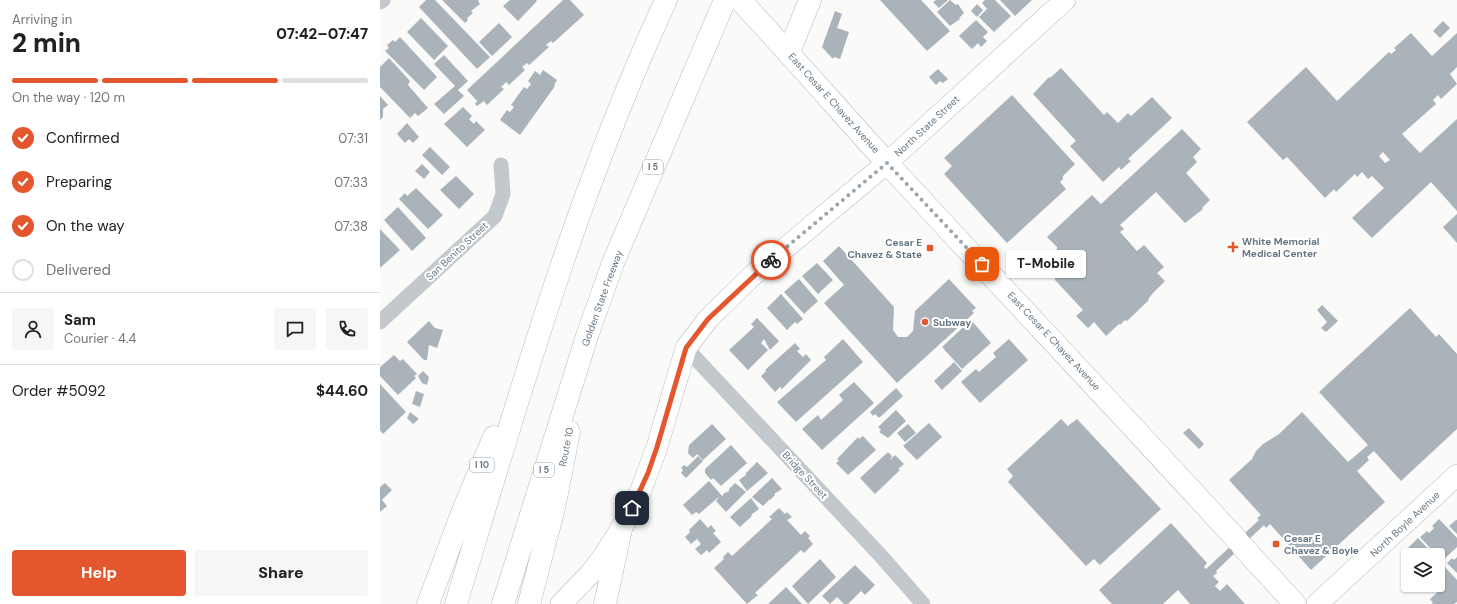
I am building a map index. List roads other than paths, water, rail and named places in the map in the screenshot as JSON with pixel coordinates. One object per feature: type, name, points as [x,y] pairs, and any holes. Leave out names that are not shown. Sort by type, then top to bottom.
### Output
[{"type":"main road","points":[[456,604],[540,328],[600,157],[666,0]]},
{"type":"main road","name":"Golden State Freeway","points":[[503,604],[587,336],[630,221],[725,0]]},
{"type":"main road","points":[[789,52],[810,0]]},
{"type":"main road","name":"North State Street","points":[[561,604],[590,574],[621,529],[638,498],[648,473],[686,348],[708,319],[753,276],[887,163],[1065,0]]},
{"type":"main road","name":"East Cesar E Chavez Avenue","points":[[745,6],[789,52],[887,163],[1102,392],[1295,604]]},
{"type":"main road","name":"I 10","points":[[428,604],[464,508],[540,328]]},
{"type":"main road","name":"Route 10","points":[[529,604],[554,508],[587,336]]},
{"type":"main road","name":"North Boyle Avenue","points":[[1317,604],[1457,475]]},
{"type":"main road","points":[[605,604],[621,529]]},
{"type":"street","name":"San Benito Street","points":[[380,322],[495,216],[503,194],[501,165]]},
{"type":"street","name":"Bridge Street","points":[[686,348],[871,545],[920,603]]},
{"type":"place","name":"White Memorial Medical Center","points":[[1233,247]]},
{"type":"place","name":"Cesar E Chavez & State","points":[[930,248]]},
{"type":"place","name":"T-Mobile","points":[[982,264]]},
{"type":"place","name":"Subway","points":[[925,322]]},
{"type":"place","name":"Cesar E Chavez & Boyle","points":[[1276,544]]}]
